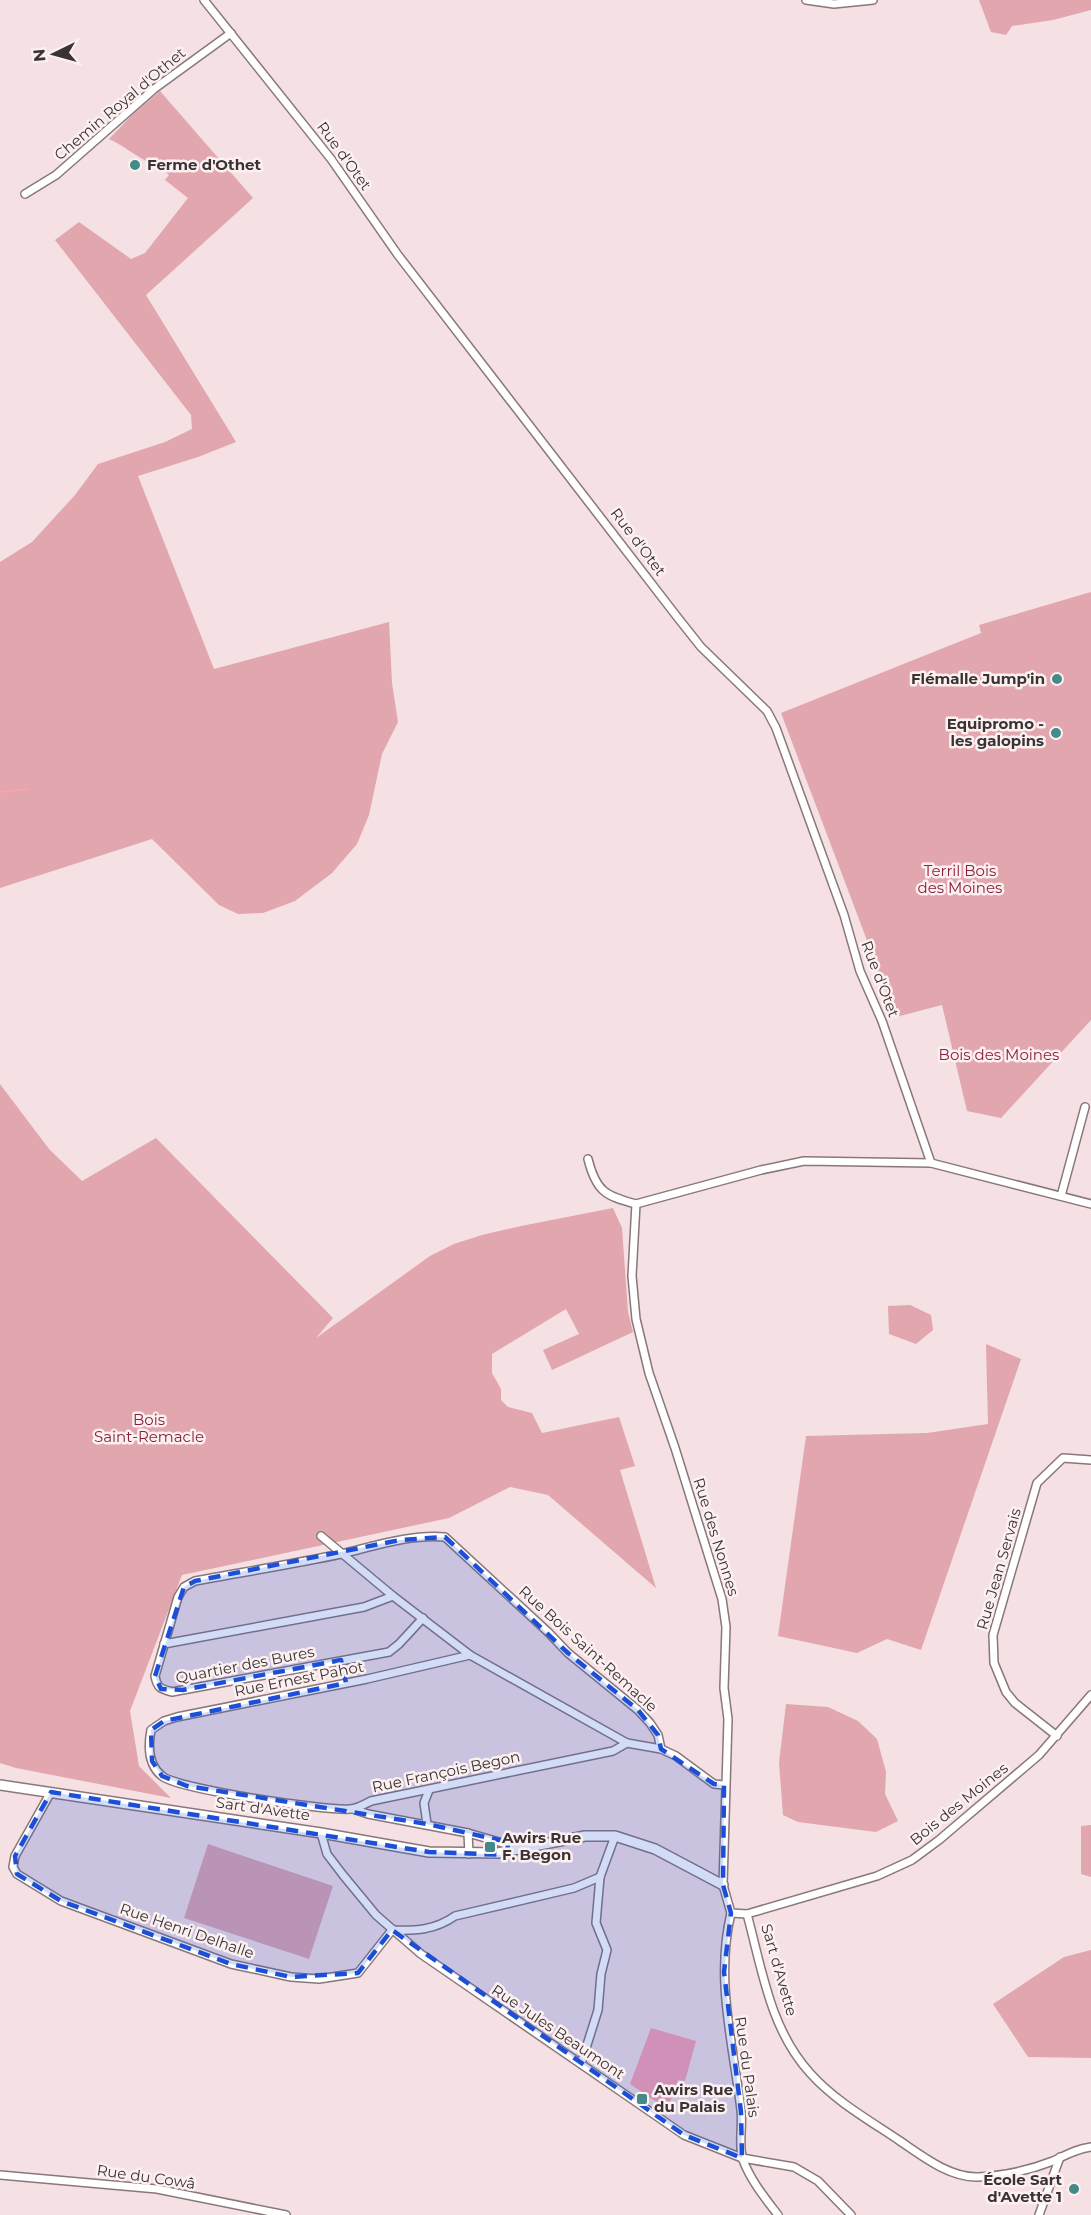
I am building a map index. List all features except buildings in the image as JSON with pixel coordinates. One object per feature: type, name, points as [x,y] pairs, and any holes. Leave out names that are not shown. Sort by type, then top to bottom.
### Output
[{"type":"street","name":"Rue d'Otet","points":[[204,0],[331,159],[398,255],[701,647],[767,711],[776,729],[844,915],[860,971],[882,1021],[932,1163]]},
{"type":"street","points":[[806,0],[834,4],[873,0]]},
{"type":"street","name":"Chemin Royal d'Othet","points":[[25,194],[56,176],[154,89],[231,33]]},
{"type":"street","points":[[1060,1196],[1085,1107]]},
{"type":"street","points":[[588,1159],[597,1185],[616,1199],[636,1204],[804,1161],[932,1163],[1091,1204]]},
{"type":"street","name":"Rue des Nonnes","points":[[636,1204],[632,1276],[636,1320],[649,1373],[722,1599],[726,1627],[724,1688],[728,1719],[724,1785],[723,1885]]},
{"type":"street","name":"Rue Jean Servais","points":[[1057,1736],[1006,1692],[994,1663],[993,1635],[1037,1483],[1063,1458],[1091,1460]]},
{"type":"street","points":[[321,1536],[393,1596],[470,1655],[627,1743],[661,1749],[676,1756],[714,1784],[724,1785]]},
{"type":"street","name":"Rue Bois Saint-Remacle","points":[[341,1554],[429,1536],[445,1537],[548,1632],[567,1653],[638,1710],[658,1735],[661,1749]]},
{"type":"street","points":[[341,1554],[195,1581],[184,1587],[178,1597],[164,1644],[364,1607],[393,1596]]},
{"type":"street","name":"Quartier des Bures","points":[[164,1644],[155,1676],[156,1684],[161,1689],[172,1692],[389,1652],[423,1618]]},
{"type":"street","name":"Rue Ernest Pahot","points":[[148,1746],[151,1730],[164,1721],[177,1717],[367,1679],[470,1655]]},
{"type":"street","name":"Bois des Moines","points":[[747,1914],[877,1876],[912,1860],[1017,1774],[1057,1736],[1091,1695]]},
{"type":"street","name":"Rue François Begon","points":[[148,1746],[152,1761],[162,1776],[187,1786],[325,1809],[353,1809],[371,1801],[613,1751],[627,1743]]},
{"type":"street","name":"Sart d'Avette","points":[[0,1785],[321,1833],[429,1852],[469,1854],[522,1849],[585,1836],[615,1836],[655,1849],[723,1885]]},
{"type":"street","points":[[427,1824],[424,1803],[429,1790]]},
{"type":"street","name":"Rue Henri Delhalle","points":[[51,1792],[15,1856],[13,1866],[17,1874],[61,1901],[231,1964],[291,1977],[319,1979],[358,1973],[392,1930]]},
{"type":"street","name":"Sart d'Avette","points":[[353,1809],[368,1814],[468,1833],[522,1849]]},
{"type":"street","name":"Rue Jules Beaumont","points":[[321,1833],[327,1854],[376,1915],[421,1954],[684,2135],[742,2158],[794,2167],[818,2181],[851,2215]]},
{"type":"street","points":[[468,1833],[469,1854]]},
{"type":"street","points":[[581,2064],[598,2010],[601,1974],[607,1950],[596,1923],[600,1877],[615,1836]]},
{"type":"street","points":[[392,1930],[421,1931],[445,1923],[455,1916],[574,1888],[600,1877]]},
{"type":"street","points":[[723,1885],[731,1913]]},
{"type":"street","name":"Sart d'Avette","points":[[731,1913],[747,1914],[771,2004],[785,2038],[810,2072],[842,2102],[925,2157],[949,2171],[975,2177],[1003,2174],[1032,2167],[1076,2150],[1091,2147]]},
{"type":"street","name":"Rue du Palais","points":[[731,1913],[725,1939],[724,1972],[728,2031],[741,2112],[742,2158],[757,2188],[778,2215]]},
{"type":"street","points":[[1039,2215],[1060,2157]]},
{"type":"street","name":"Rue du Cowâ","points":[[0,2175],[157,2189],[286,2215]]},
{"type":"highlighted area","points":[[445,1537],[568,1653],[638,1710],[658,1735],[661,1749],[714,1784],[724,1785],[723,1885],[731,1913],[724,1972],[741,2112],[742,2158],[684,2135],[392,1930],[358,1973],[291,1977],[231,1964],[61,1901],[17,1874],[15,1856],[51,1792],[429,1852],[507,1855],[508,1842],[427,1824],[187,1786],[162,1776],[152,1761],[151,1730],[164,1721],[346,1683],[341,1660],[183,1690],[161,1689],[155,1676],[184,1587],[195,1581],[400,1540]]},
{"type":"green space","points":[[979,0],[1091,0],[1091,10],[1053,20],[1012,26],[1006,35],[991,32]]},
{"type":"green space","points":[[160,91],[253,198],[146,295],[236,442],[138,476],[214,669],[389,622],[392,683],[398,722],[382,754],[369,815],[357,844],[332,873],[295,901],[263,913],[238,914],[219,905],[152,839],[0,888],[0,562],[32,542],[75,495],[98,464],[165,442],[192,429],[191,415],[55,240],[79,222],[131,259],[145,253],[188,198],[165,180],[169,175],[150,159],[148,162],[109,139]]},
{"type":"green space","name":"Terril Bois des Moines","points":[[1091,592],[1091,1020],[1001,1118],[967,1111],[942,1005],[896,1017],[781,713],[981,633],[979,625]]},
{"type":"green space","name":"Bois Saint-Remacle","points":[[0,1084],[49,1149],[82,1181],[156,1138],[333,1318],[316,1338],[430,1256],[454,1244],[521,1226],[613,1208],[622,1228],[628,1312],[633,1332],[552,1370],[543,1350],[579,1334],[566,1309],[492,1354],[492,1373],[501,1389],[501,1400],[508,1407],[532,1413],[542,1433],[619,1417],[635,1466],[620,1470],[656,1588],[548,1495],[510,1487],[449,1518],[182,1575],[130,1711],[139,1766],[171,1798],[0,1763]]},
{"type":"green space","points":[[910,1305],[931,1315],[933,1330],[916,1344],[889,1334],[888,1306]]},
{"type":"green space","points":[[986,1344],[1021,1359],[921,1650],[887,1639],[857,1653],[778,1636],[806,1436],[927,1433],[988,1424]]},
{"type":"green space","points":[[786,1704],[828,1707],[858,1721],[877,1739],[886,1772],[885,1794],[898,1821],[876,1832],[798,1822],[783,1815],[779,1763]]},
{"type":"green space","points":[[1091,1825],[1091,1877],[1081,1874],[1081,1826]]},
{"type":"green space","points":[[208,1844],[333,1886],[309,1959],[184,1918]]},
{"type":"green space","points":[[1091,1950],[1091,2058],[1028,2057],[993,2004],[1064,1957]]},
{"type":"shaded area","points":[[651,2028],[696,2041],[685,2081],[678,2080],[669,2104],[661,2105],[630,2084]]},
{"type":"waterway","points":[[0,792],[28,789]]},
{"type":"place","name":"Ferme d'Othet","points":[[135,165]]},
{"type":"place","name":"Flémalle Jump'in","points":[[1057,679]]},
{"type":"place","name":"Equipromo - les galopins","points":[[1056,733]]},
{"type":"place","name":"Awirs Rue F. Begon","points":[[490,1847]]},
{"type":"place","name":"Awirs Rue du Palais","points":[[642,2099]]},
{"type":"place","name":"École Sart d'Avette 1","points":[[1074,2189]]}]
